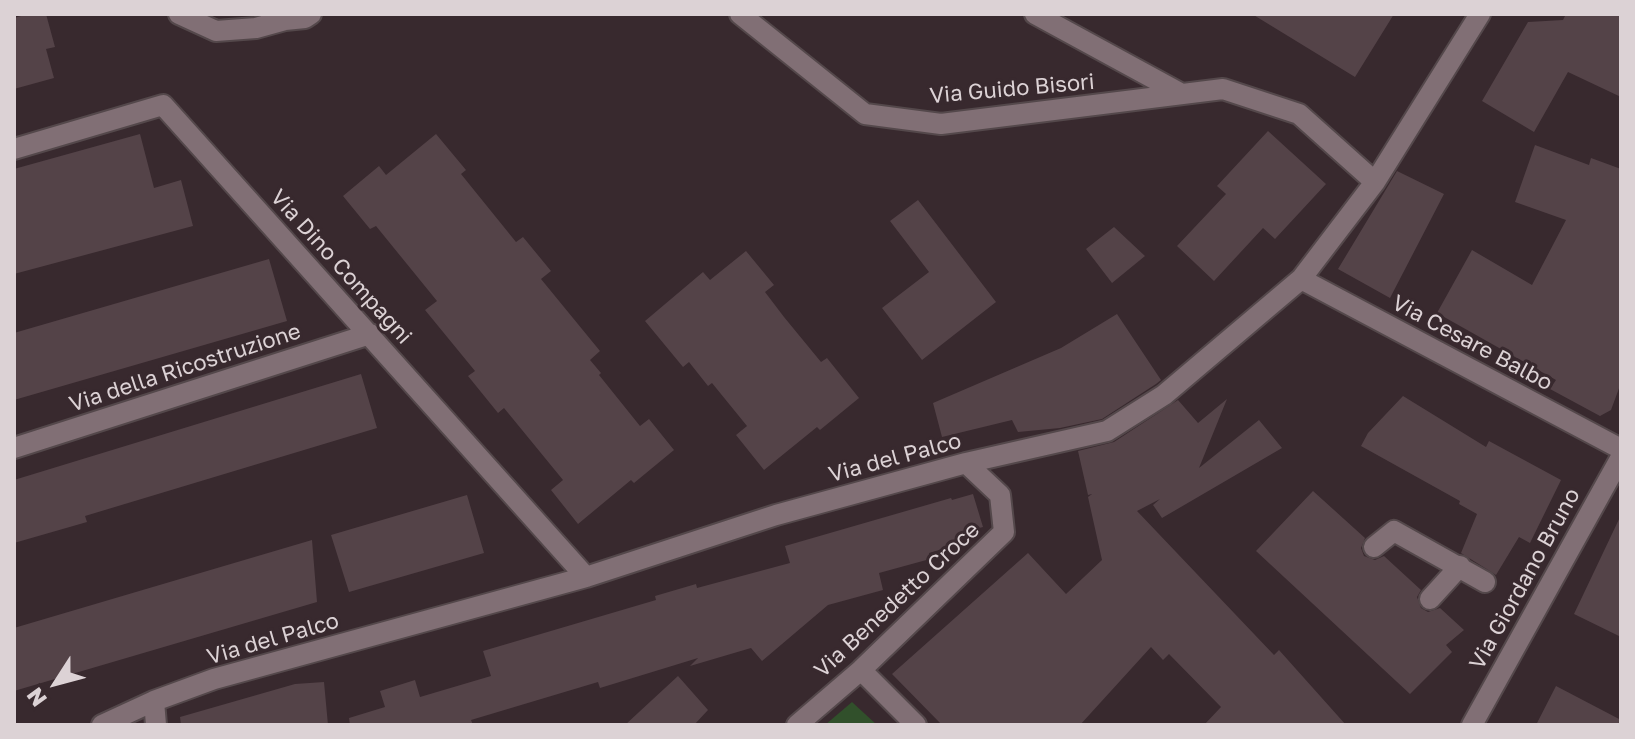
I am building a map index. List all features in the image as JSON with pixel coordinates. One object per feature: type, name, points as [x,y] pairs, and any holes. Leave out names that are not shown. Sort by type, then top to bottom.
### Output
[{"type":"street","points":[[179,14],[216,31],[256,28],[311,14]]},
{"type":"street","name":"Via Guido Bisori","points":[[740,14],[865,114],[941,124],[1058,108],[1131,103],[1180,93],[1223,89],[1299,114],[1375,182]]},
{"type":"street","name":"Via Guido Bisori","points":[[1035,14],[1180,93]]},
{"type":"street","name":"Via del Palco","points":[[102,725],[154,701],[214,679],[586,577],[776,515],[966,463],[1107,431],[1164,395],[1301,279],[1375,182],[1480,14]]},
{"type":"street","name":"Via Dino Compagni","points":[[14,149],[163,105],[586,577]]},
{"type":"street","name":"Via Cesare Balbo","points":[[1301,279],[1621,449]]},
{"type":"street","name":"Via della Ricostruzione","points":[[14,448],[370,334]]},
{"type":"street","name":"Via Giordano Bruno","points":[[1472,725],[1621,457]]},
{"type":"street","name":"Via Benedetto Croce","points":[[797,725],[861,670],[1004,532],[1000,495],[966,463]]},
{"type":"street","points":[[1374,547],[1394,531],[1485,582]]},
{"type":"street","points":[[1430,599],[1460,566]]},
{"type":"street","points":[[861,670],[916,725]]},
{"type":"street","points":[[154,701],[156,725]]},
{"type":"green space","points":[[852,702],[877,725],[825,725]]},
{"type":"building","points":[[46,14],[55,47],[46,49],[54,78],[14,89],[14,18]]},
{"type":"building","points":[[1252,14],[1394,14],[1355,77]]},
{"type":"building","points":[[1566,14],[1621,14],[1621,97],[1568,72],[1534,132],[1482,101],[1528,22],[1563,20]]},
{"type":"building","points":[[1268,131],[1326,184],[1275,239],[1263,228],[1214,281],[1177,246],[1226,194],[1217,186]]},
{"type":"building","points":[[140,134],[154,188],[181,180],[193,226],[14,274],[14,169]]},
{"type":"building","points":[[436,134],[466,170],[461,174],[516,242],[523,237],[551,271],[541,279],[600,351],[590,360],[601,373],[599,375],[640,426],[649,419],[674,450],[634,483],[631,480],[578,524],[551,490],[563,480],[504,408],[498,413],[468,376],[475,371],[425,310],[437,301],[376,226],[370,229],[343,196],[379,166],[386,175]]},
{"type":"building","points":[[1535,145],[1589,165],[1591,158],[1621,169],[1621,383],[1611,410],[1600,416],[1550,389],[1556,380],[1437,313],[1472,250],[1532,285],[1566,220],[1515,202]]},
{"type":"building","points":[[1397,171],[1444,194],[1390,298],[1338,269]]},
{"type":"building","points":[[918,200],[996,302],[922,360],[882,308],[929,272],[890,221]]},
{"type":"building","points":[[1114,227],[1145,256],[1112,283],[1086,249]]},
{"type":"building","points":[[746,251],[774,285],[765,292],[784,317],[821,362],[827,358],[859,398],[764,470],[736,435],[747,426],[712,383],[708,386],[689,362],[683,367],[645,321],[703,272],[710,280]]},
{"type":"building","points":[[269,259],[287,321],[14,400],[14,333]]},
{"type":"building","points":[[1117,314],[1161,380],[1156,384],[1102,419],[1060,428],[1018,432],[1012,420],[942,437],[933,403],[1061,348]]},
{"type":"building","points":[[361,374],[377,428],[85,516],[87,522],[14,543],[14,480]]},
{"type":"building","points":[[1403,396],[1486,447],[1489,441],[1561,480],[1530,543],[1519,537],[1496,575],[1461,553],[1477,514],[1459,504],[1460,501],[1361,446],[1368,433]]},
{"type":"building","points":[[1227,399],[1199,468],[1259,420],[1282,448],[1162,518],[1153,505],[1160,499],[1137,511],[1274,655],[1279,650],[1346,725],[1204,725],[1221,707],[1169,654],[1163,660],[1151,647],[1080,725],[942,725],[892,674],[1028,553],[1066,594],[1102,560],[1088,497],[1092,494],[1088,495],[1078,451],[1114,442],[1178,400],[1198,423]]},
{"type":"building","points":[[1313,491],[1365,538],[1361,548],[1364,556],[1375,560],[1384,556],[1421,590],[1417,597],[1421,608],[1428,612],[1440,608],[1464,630],[1446,645],[1452,652],[1410,694],[1256,551]]},
{"type":"building","points":[[973,494],[983,527],[960,533],[963,543],[929,553],[930,559],[879,573],[883,590],[828,605],[762,661],[751,648],[690,666],[698,658],[600,688],[598,682],[471,720],[473,725],[350,725],[349,718],[385,707],[380,691],[415,680],[420,697],[491,676],[483,651],[656,600],[655,596],[696,584],[697,588],[790,563],[785,546]]},
{"type":"building","points":[[467,495],[484,553],[349,592],[331,535]]},
{"type":"building","points":[[1621,515],[1621,637],[1574,614]]},
{"type":"building","points":[[312,540],[317,602],[14,691],[14,628]]},
{"type":"building","points":[[678,676],[708,710],[694,725],[625,725]]},
{"type":"building","points":[[324,682],[328,725],[181,725],[180,717],[295,684]]},
{"type":"building","points":[[1556,686],[1621,720],[1621,725],[1536,725]]}]
